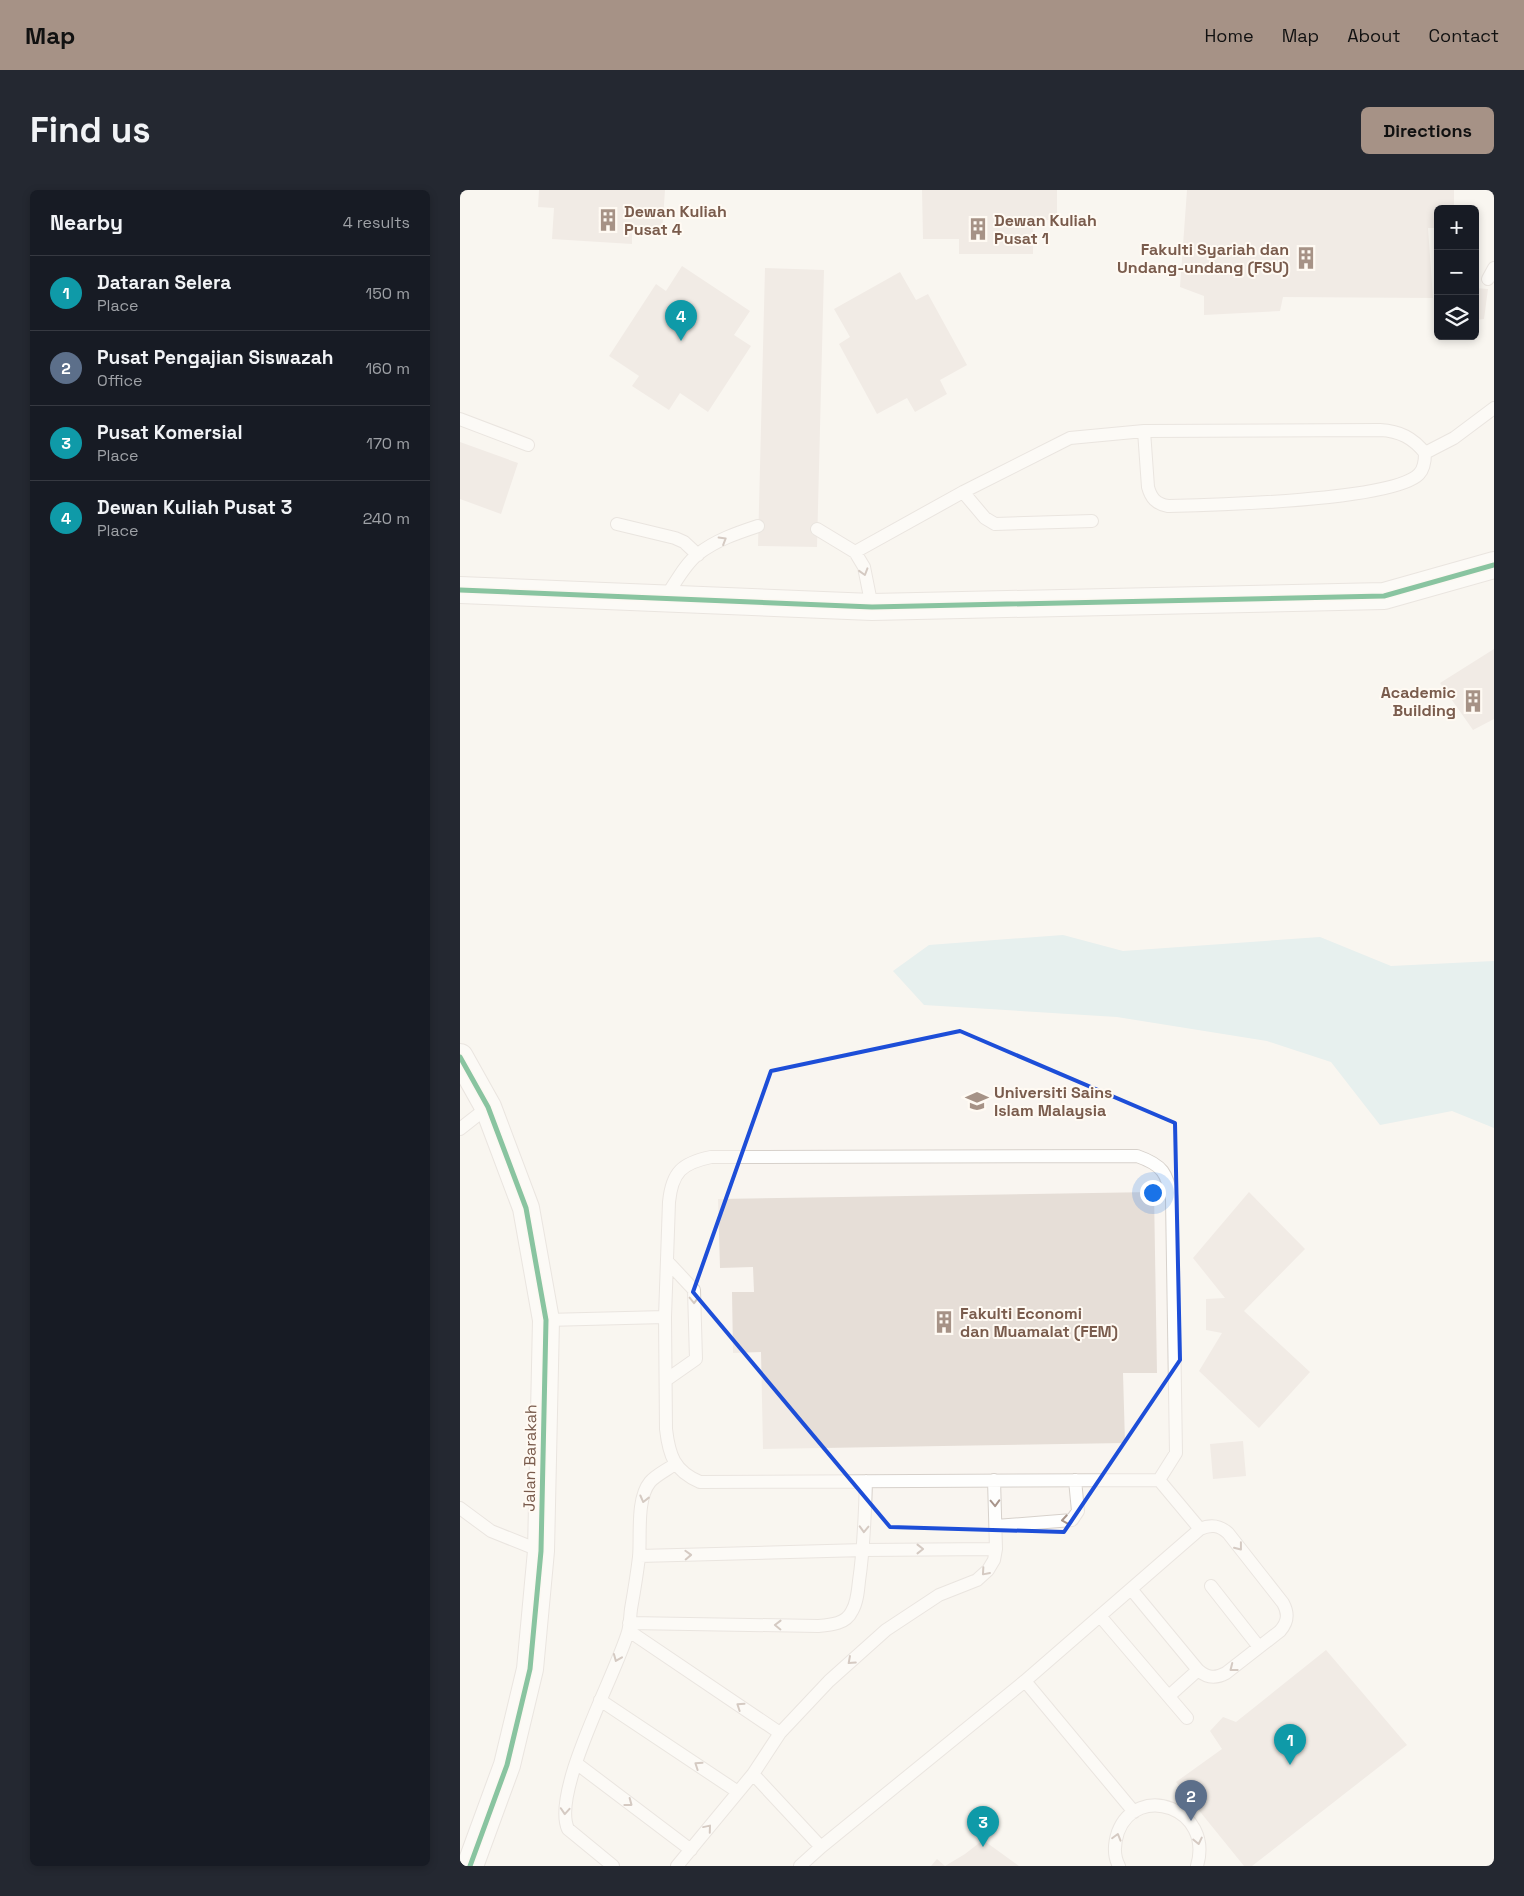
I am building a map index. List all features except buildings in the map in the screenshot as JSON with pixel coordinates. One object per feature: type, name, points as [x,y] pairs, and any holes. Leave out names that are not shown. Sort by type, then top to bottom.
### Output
[{"type":"street","points":[[460,590],[872,608],[1384,596],[1494,565]]},
{"type":"street","name":"Jalan Barakah","points":[[460,1057],[488,1107],[526,1208],[546,1320],[541,1551],[530,1669],[507,1765],[470,1866]]},
{"type":"lane","points":[[1426,453],[1454,438],[1494,408]]},
{"type":"lane","points":[[460,419],[528,445]]},
{"type":"lane","points":[[855,552],[963,492],[1070,438],[1144,431],[1389,430],[1406,436],[1417,443],[1426,453]]},
{"type":"lane","points":[[1144,431],[1150,494],[1160,504],[1168,506],[1336,497],[1393,486],[1407,482],[1420,474],[1426,453]]},
{"type":"lane","points":[[963,492],[985,518],[995,524],[1092,521]]},
{"type":"lane","points":[[617,524],[675,538],[684,542],[698,555]]},
{"type":"lane","points":[[666,598],[684,570],[698,555],[730,535],[758,526]]},
{"type":"lane","points":[[817,529],[855,552],[864,567],[872,608]]},
{"type":"lane","points":[[460,1129],[488,1107]]},
{"type":"lane","points":[[1137,1156],[1153,1162],[1163,1172],[1169,1185],[1172,1199],[1176,1453],[1159,1480],[700,1482],[687,1477],[675,1464],[668,1447],[666,1380],[665,1318],[668,1202],[671,1184],[681,1168],[697,1160],[711,1157],[1137,1156]]},
{"type":"lane","points":[[666,1380],[696,1359],[694,1290],[667,1262]]},
{"type":"lane","points":[[546,1320],[665,1318]]},
{"type":"lane","points":[[613,1866],[572,1834],[565,1823],[568,1787],[629,1627],[639,1556],[640,1520],[644,1495],[650,1482],[675,1464]]},
{"type":"lane","points":[[677,1866],[753,1774],[780,1734],[829,1681],[886,1630],[939,1595],[976,1580],[988,1570],[994,1560],[996,1549],[994,1480]]},
{"type":"lane","points":[[996,1526],[1072,1520],[1078,1511],[1074,1480]]},
{"type":"lane","points":[[1159,1480],[1200,1530]]},
{"type":"lane","points":[[629,1627],[833,1625],[844,1620],[852,1612],[856,1600],[864,1550],[866,1481]]},
{"type":"lane","points":[[460,1508],[491,1531],[541,1551]]},
{"type":"lane","points":[[800,1866],[1024,1681],[1100,1616],[1131,1589],[1200,1530],[1207,1526],[1215,1525],[1222,1528],[1283,1603],[1287,1610],[1287,1618],[1285,1625],[1280,1631],[1219,1677],[1211,1678],[1198,1670],[1131,1589]]},
{"type":"lane","points":[[639,1556],[864,1550],[996,1549]]},
{"type":"lane","points":[[1210,1586],[1259,1647]]},
{"type":"lane","points":[[1100,1616],[1187,1718]]},
{"type":"lane","points":[[629,1627],[780,1734]]},
{"type":"lane","points":[[1169,1696],[1198,1670]]},
{"type":"lane","points":[[1024,1681],[1134,1812]]},
{"type":"lane","points":[[600,1700],[738,1792]]},
{"type":"lane","points":[[576,1763],[691,1850]]},
{"type":"lane","points":[[753,1774],[821,1847]]},
{"type":"lane","points":[[1119,1866],[1115,1859],[1115,1841],[1121,1825],[1134,1812],[1146,1807],[1160,1806],[1174,1809],[1186,1817],[1195,1828],[1200,1841],[1200,1855],[1197,1866]]},
{"type":"highlighted area","points":[[960,1031],[1175,1123],[1180,1360],[1064,1532],[890,1527],[693,1292],[771,1071]]},
{"type":"water","points":[[1063,935],[1123,951],[1320,937],[1391,966],[1494,961],[1494,1128],[1452,1111],[1380,1125],[1331,1062],[1267,1041],[1117,1017],[924,1005],[893,971],[929,945]]},
{"type":"cycle path","points":[[460,590],[872,607],[1384,596],[1494,565]]},
{"type":"cycle path","points":[[460,1057],[488,1107],[526,1208],[546,1320],[541,1551],[530,1669],[507,1765],[470,1866]]},
{"type":"place","name":"Dewan Kuliah Pusat 4","points":[[608,220]]},
{"type":"place","name":"Dewan Kuliah Pusat 1","points":[[978,229]]},
{"type":"place","name":"Fakulti Syariah dan Undang-undang (FSU)","points":[[1306,258]]},
{"type":"place","name":"Dewan Kuliah Pusat 3","points":[[681,341]]},
{"type":"place","name":"Academic Building","points":[[1473,701]]},
{"type":"place","name":"Universiti Sains Islam Malaysia","points":[[977,1101]]},
{"type":"place","name":"Fakulti Economi dan Muamalat (FEM)","points":[[944,1322]]},
{"type":"place","name":"Dataran Selera","points":[[1290,1765]]},
{"type":"place","name":"Pusat Pengajian Siswazah","points":[[1191,1821]]},
{"type":"place","name":"Pusat Komersial","points":[[983,1847]]}]
